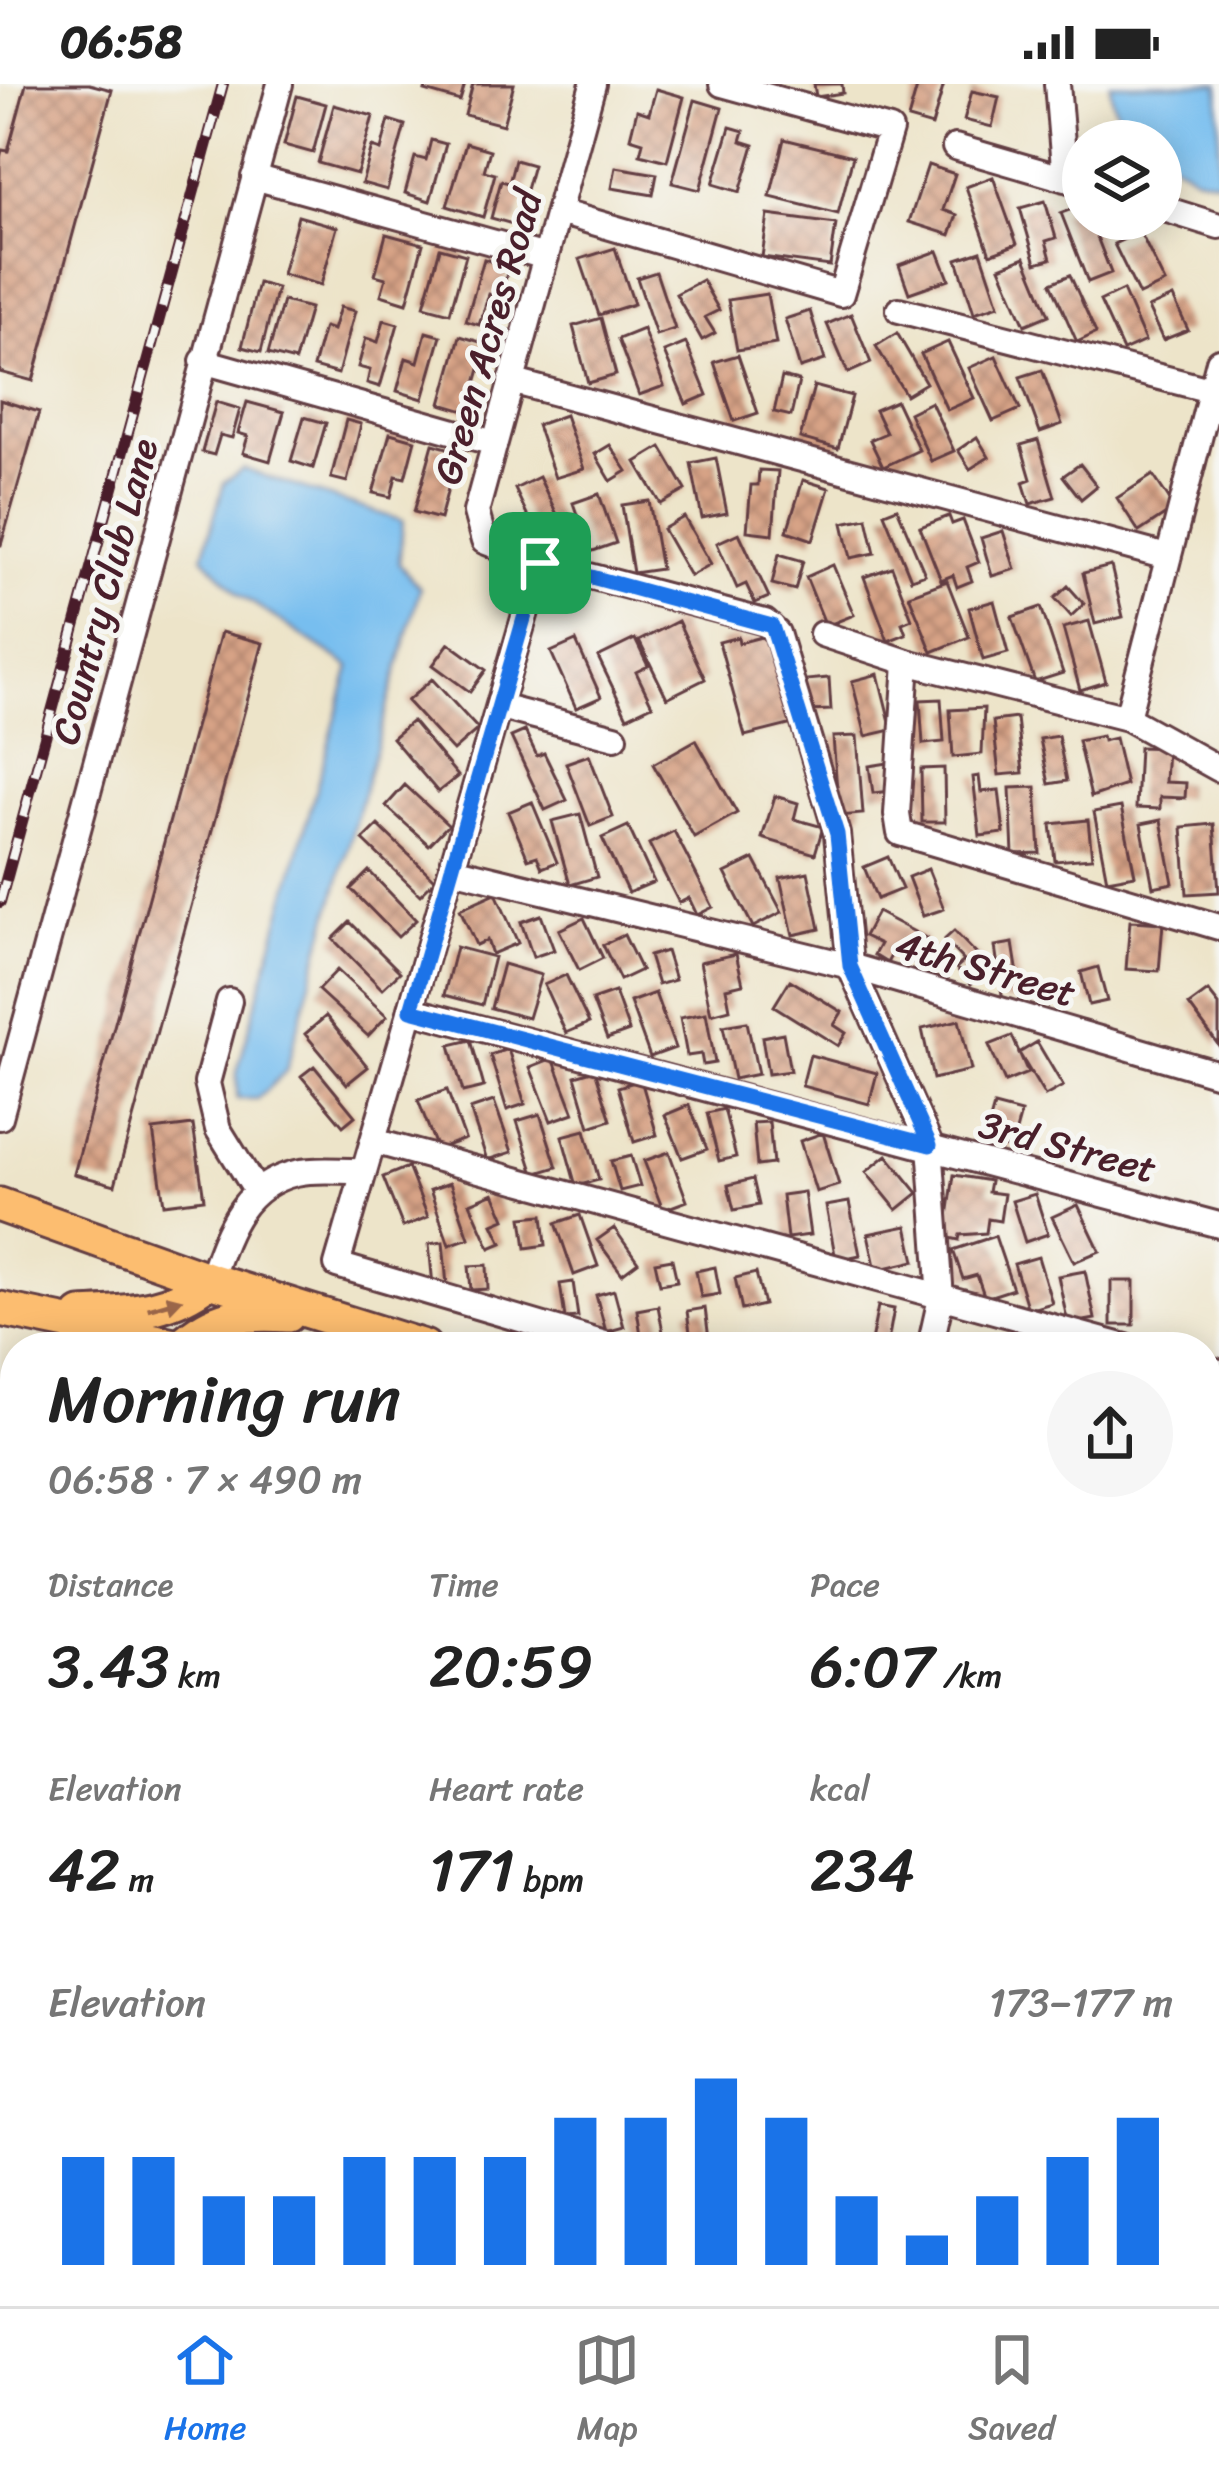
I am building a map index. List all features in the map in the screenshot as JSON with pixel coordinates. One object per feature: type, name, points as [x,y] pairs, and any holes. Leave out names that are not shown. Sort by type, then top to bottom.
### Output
[{"type":"main road","points":[[0,1205],[210,1280],[378,1332]]},
{"type":"main road","points":[[16,1313],[136,1312],[186,1298],[210,1280]]},
{"type":"main road","points":[[16,1313],[109,1332]]},
{"type":"main road","points":[[196,1332],[232,1316],[258,1313],[331,1317]]},
{"type":"street","name":"Country Club Lane","points":[[0,1118],[280,84]]},
{"type":"street","name":"Green Acres Road","points":[[540,563],[484,541],[476,512],[593,84]]},
{"type":"street","points":[[559,212],[841,294],[890,130],[722,84]]},
{"type":"street","points":[[1057,84],[1063,120]]},
{"type":"street","points":[[955,147],[1062,178]]},
{"type":"street","points":[[254,176],[546,257]]},
{"type":"street","points":[[1182,215],[1219,226]]},
{"type":"street","points":[[899,310],[1210,390]]},
{"type":"street","points":[[203,361],[494,443]]},
{"type":"street","points":[[1127,718],[1219,361]]},
{"type":"street","points":[[511,381],[1167,557]]},
{"type":"street","points":[[563,1332],[337,1265],[540,563],[765,622],[777,633],[837,834],[850,966],[930,1145],[940,1298],[933,1332]]},
{"type":"street","points":[[822,634],[907,662],[1127,718],[1217,761]]},
{"type":"street","points":[[907,662],[897,814],[900,833],[1219,927]]},
{"type":"street","points":[[500,707],[614,737]]},
{"type":"street","name":"4th Street","points":[[452,869],[850,966],[1219,1074]]},
{"type":"street","points":[[229,1001],[207,1083],[218,1129],[257,1192]]},
{"type":"street","name":"3rd Street","points":[[411,1010],[1219,1225]]},
{"type":"street","points":[[373,1142],[1069,1332]]},
{"type":"street","points":[[210,1280],[232,1218],[257,1192],[296,1173],[364,1172]]},
{"type":"water","points":[[1110,84],[1219,84],[1219,181],[1182,168],[1182,120],[1122,120]]},
{"type":"water","points":[[243,469],[403,521],[399,564],[420,588],[286,1071],[257,1099],[237,1099],[237,1072],[350,667],[239,594],[203,556],[224,483]]},
{"type":"building","points":[[26,84],[89,84],[112,90],[33,381],[0,372],[0,158],[2,150],[8,151]]},
{"type":"building","points":[[427,84],[465,84],[460,101],[425,91]]},
{"type":"building","points":[[473,84],[514,84],[503,125],[465,115]]},
{"type":"building","points":[[814,84],[842,84],[843,93],[816,97]]},
{"type":"building","points":[[918,84],[944,84],[932,126],[908,119]]},
{"type":"building","points":[[656,89],[684,97],[667,161],[640,154],[643,142],[630,138],[637,110],[649,114]]},
{"type":"building","points":[[972,91],[999,97],[992,127],[964,120]]},
{"type":"building","points":[[297,96],[326,104],[313,153],[284,145]]},
{"type":"building","points":[[695,100],[722,108],[700,190],[672,183]]},
{"type":"building","points":[[334,105],[373,116],[357,174],[318,163]]},
{"type":"building","points":[[389,120],[405,125],[387,190],[362,183],[372,147],[381,150]]},
{"type":"building","points":[[730,127],[744,131],[741,141],[754,145],[740,192],[713,184]]},
{"type":"building","points":[[784,139],[853,156],[838,214],[770,197]]},
{"type":"building","points":[[431,140],[446,144],[430,201],[405,193],[415,157],[426,160]]},
{"type":"building","points":[[466,143],[490,150],[484,171],[495,174],[483,217],[447,206]]},
{"type":"building","points":[[515,160],[533,165],[516,225],[491,218],[501,181],[509,183]]},
{"type":"building","points":[[928,165],[955,174],[943,210],[957,215],[950,235],[909,222]]},
{"type":"building","points":[[616,167],[657,174],[653,195],[612,188]]},
{"type":"building","points":[[993,177],[1017,244],[990,254],[966,187]]},
{"type":"building","points":[[1045,201],[1056,238],[1046,241],[1051,259],[1036,263],[1020,208]]},
{"type":"building","points":[[768,215],[836,224],[830,266],[762,257]]},
{"type":"building","points":[[298,216],[337,227],[321,285],[282,274]]},
{"type":"building","points":[[386,234],[423,244],[407,303],[381,295],[386,278],[375,275]]},
{"type":"building","points":[[1072,240],[1098,240],[1111,273],[1088,282]]},
{"type":"building","points":[[1144,240],[1165,283],[1139,295],[1114,244]]},
{"type":"building","points":[[440,248],[466,255],[450,313],[424,306]]},
{"type":"building","points":[[615,248],[634,304],[599,315],[580,259]]},
{"type":"building","points":[[938,251],[949,279],[909,293],[899,265]]},
{"type":"building","points":[[981,251],[999,305],[974,313],[957,259]]},
{"type":"building","points":[[1025,257],[1049,315],[1025,325],[1000,267]]},
{"type":"building","points":[[484,259],[509,267],[500,297],[489,294],[479,325],[466,321]]},
{"type":"building","points":[[656,272],[675,329],[656,335],[637,278]]},
{"type":"building","points":[[1070,275],[1096,333],[1077,342],[1051,283]]},
{"type":"building","points":[[702,280],[719,310],[705,317],[715,333],[702,340],[676,294]]},
{"type":"building","points":[[258,283],[277,288],[261,352],[242,347]]},
{"type":"building","points":[[1123,290],[1145,341],[1123,351],[1100,301]]},
{"type":"building","points":[[767,294],[776,344],[737,350],[728,300]]},
{"type":"building","points":[[1173,297],[1188,330],[1163,340],[1148,308]]},
{"type":"building","points":[[283,301],[310,308],[295,361],[268,354]]},
{"type":"building","points":[[340,307],[355,311],[338,374],[313,367],[324,327],[333,330]]},
{"type":"building","points":[[810,311],[825,360],[800,368],[785,319]]},
{"type":"building","points":[[851,314],[871,363],[848,373],[827,324]]},
{"type":"building","points":[[601,318],[616,375],[588,383],[573,326]]},
{"type":"building","points":[[384,320],[398,324],[380,387],[367,383],[370,370],[358,367],[366,338],[378,342]]},
{"type":"building","points":[[643,329],[664,386],[639,395],[618,339]]},
{"type":"building","points":[[426,332],[441,336],[423,399],[397,391],[406,358],[418,362]]},
{"type":"building","points":[[897,333],[926,383],[906,395],[876,346]]},
{"type":"building","points":[[460,336],[487,344],[468,412],[441,404]]},
{"type":"building","points":[[948,342],[974,398],[947,410],[921,354]]},
{"type":"building","points":[[686,343],[707,395],[686,404],[664,352]]},
{"type":"building","points":[[738,355],[758,413],[734,421],[714,362]]},
{"type":"building","points":[[996,356],[1020,409],[993,421],[969,368]]},
{"type":"building","points":[[1042,370],[1062,424],[1040,432],[1020,377]]},
{"type":"building","points":[[782,377],[799,381],[791,416],[774,412]]},
{"type":"building","points":[[814,386],[852,396],[838,449],[800,438]]},
{"type":"building","points":[[0,400],[39,412],[1,545],[0,545]]},
{"type":"building","points":[[896,401],[919,450],[883,467],[870,440],[886,433],[875,410]]},
{"type":"building","points":[[216,402],[240,409],[232,438],[220,435],[214,455],[202,452]]},
{"type":"building","points":[[247,402],[284,412],[270,461],[243,453],[248,436],[238,433]]},
{"type":"building","points":[[931,402],[954,451],[931,461],[909,413]]},
{"type":"building","points":[[565,415],[584,469],[555,478],[537,425]]},
{"type":"building","points":[[304,417],[326,423],[313,468],[291,461]]},
{"type":"building","points":[[346,420],[361,424],[347,482],[331,478]]},
{"type":"building","points":[[390,433],[415,440],[405,478],[396,476],[391,497],[373,493]]},
{"type":"building","points":[[977,437],[989,457],[970,469],[958,450]]},
{"type":"building","points":[[1038,440],[1055,497],[1030,504],[1023,482],[1031,479],[1021,445]]},
{"type":"building","points":[[433,444],[458,451],[440,519],[414,512]]},
{"type":"building","points":[[610,445],[627,471],[611,481],[595,454]]},
{"type":"building","points":[[661,447],[686,490],[661,504],[636,462]]},
{"type":"building","points":[[716,458],[727,513],[702,518],[691,463]]},
{"type":"building","points":[[1080,464],[1097,486],[1081,499],[1063,476]]},
{"type":"building","points":[[759,470],[778,471],[773,534],[747,531],[751,485],[758,485]]},
{"type":"building","points":[[1153,475],[1175,508],[1139,532],[1117,498]]},
{"type":"building","points":[[539,477],[564,529],[539,540],[515,489]]},
{"type":"building","points":[[803,480],[829,488],[813,540],[787,531]]},
{"type":"building","points":[[599,494],[616,543],[590,552],[573,503]]},
{"type":"building","points":[[649,501],[661,569],[633,573],[622,505]]},
{"type":"building","points":[[897,508],[925,574],[911,579],[884,513]]},
{"type":"building","points":[[949,516],[952,524],[963,520],[979,562],[967,567],[972,581],[957,587],[953,575],[941,580],[920,527]]},
{"type":"building","points":[[684,517],[711,564],[690,576],[663,529]]},
{"type":"building","points":[[867,518],[875,553],[851,558],[843,523]]},
{"type":"building","points":[[1003,531],[1015,569],[992,576],[981,538]]},
{"type":"building","points":[[739,533],[769,597],[755,603],[746,584],[737,588],[717,543]]},
{"type":"building","points":[[779,554],[803,561],[795,590],[772,584]]},
{"type":"building","points":[[833,565],[854,615],[826,626],[806,577]]},
{"type":"building","points":[[1111,566],[1123,617],[1095,624],[1083,573]]},
{"type":"building","points":[[892,567],[912,619],[902,623],[906,634],[888,641],[864,577]]},
{"type":"building","points":[[947,581],[969,637],[932,652],[909,595]]},
{"type":"building","points":[[1068,586],[1084,604],[1071,616],[1055,598]]},
{"type":"building","points":[[994,601],[1008,653],[983,660],[969,608]]},
{"type":"building","points":[[1041,607],[1063,673],[1035,682],[1012,617]]},
{"type":"building","points":[[678,621],[705,679],[667,698],[639,641]]},
{"type":"building","points":[[1089,621],[1106,682],[1080,690],[1063,628]]},
{"type":"building","points":[[221,632],[263,643],[115,1185],[74,1174]]},
{"type":"building","points":[[769,635],[793,724],[745,736],[719,642],[738,637],[739,643]]},
{"type":"building","points":[[635,639],[648,666],[636,672],[652,705],[627,717],[598,657]]},
{"type":"building","points":[[576,641],[601,697],[576,708],[551,652]]},
{"type":"building","points":[[449,643],[486,670],[470,692],[433,665]]},
{"type":"building","points":[[878,674],[892,730],[866,736],[852,681]]},
{"type":"building","points":[[829,678],[831,710],[808,711],[806,680]]},
{"type":"building","points":[[432,679],[478,729],[453,751],[407,701]]},
{"type":"building","points":[[941,699],[944,742],[923,744],[920,700]]},
{"type":"building","points":[[984,708],[982,754],[953,757],[950,710]]},
{"type":"building","points":[[1017,718],[1023,773],[999,775],[993,721]]},
{"type":"building","points":[[412,721],[458,776],[438,792],[392,738]]},
{"type":"building","points":[[525,731],[537,756],[544,753],[567,800],[545,810],[511,737]]},
{"type":"building","points":[[857,736],[863,814],[839,816],[833,737]]},
{"type":"building","points":[[1058,736],[1067,781],[1049,784],[1040,739]]},
{"type":"building","points":[[1102,736],[1103,741],[1115,738],[1126,785],[1091,797],[1078,741]]},
{"type":"building","points":[[696,740],[737,813],[694,837],[653,764]]},
{"type":"building","points":[[1139,747],[1167,748],[1165,782],[1186,783],[1185,798],[1160,797],[1160,809],[1136,808]]},
{"type":"building","points":[[589,755],[613,817],[590,826],[566,763]]},
{"type":"building","points":[[888,763],[892,791],[873,793],[869,766]]},
{"type":"building","points":[[944,768],[945,822],[922,822],[921,769]]},
{"type":"building","points":[[979,776],[981,792],[999,790],[1004,833],[980,836],[973,777]]},
{"type":"building","points":[[405,785],[448,825],[429,845],[386,806]]},
{"type":"building","points":[[1036,787],[1040,853],[1013,854],[1010,788]]},
{"type":"building","points":[[775,796],[798,803],[794,819],[823,827],[815,854],[762,838]]},
{"type":"building","points":[[532,802],[557,862],[542,868],[537,856],[528,859],[508,812]]},
{"type":"building","points":[[1121,807],[1135,875],[1107,880],[1094,812]]},
{"type":"building","points":[[580,814],[597,877],[570,885],[552,821]]},
{"type":"building","points":[[1088,820],[1092,858],[1055,861],[1051,824]]},
{"type":"building","points":[[1161,820],[1173,883],[1153,887],[1141,824]]},
{"type":"building","points":[[1214,824],[1219,892],[1187,894],[1182,827]]},
{"type":"building","points":[[378,825],[435,880],[420,895],[363,840]]},
{"type":"building","points":[[628,826],[654,882],[628,893],[602,838]]},
{"type":"building","points":[[674,831],[713,907],[697,915],[689,898],[679,903],[649,844]]},
{"type":"building","points":[[888,857],[902,889],[877,899],[864,867]]},
{"type":"building","points":[[754,859],[782,912],[753,927],[725,873]]},
{"type":"building","points":[[928,869],[944,909],[923,916],[908,877]]},
{"type":"building","points":[[369,871],[416,920],[398,937],[351,889]]},
{"type":"building","points":[[808,872],[820,929],[793,935],[780,878]]},
{"type":"building","points":[[496,893],[518,943],[492,954],[487,940],[476,945],[460,909]]},
{"type":"building","points":[[877,912],[926,938],[912,962],[893,952],[887,963],[874,955],[880,944],[864,936]]},
{"type":"building","points":[[541,915],[554,950],[533,957],[521,922]]},
{"type":"building","points":[[584,918],[603,958],[579,970],[559,930]]},
{"type":"building","points":[[1130,921],[1163,923],[1159,971],[1126,969]]},
{"type":"building","points":[[350,922],[400,972],[382,989],[333,939]]},
{"type":"building","points":[[954,931],[989,967],[971,984],[956,968],[964,961],[944,940]]},
{"type":"building","points":[[624,935],[641,970],[620,980],[603,945]]},
{"type":"building","points":[[1013,943],[1022,1000],[1003,1002],[995,946]]},
{"type":"building","points":[[456,947],[494,957],[482,1005],[444,995]]},
{"type":"building","points":[[666,951],[675,980],[658,985],[649,956]]},
{"type":"building","points":[[736,954],[743,984],[726,988],[730,1009],[711,1014],[700,962]]},
{"type":"building","points":[[503,964],[541,975],[528,1018],[491,1008]]},
{"type":"building","points":[[1098,967],[1107,1001],[1089,1005],[1081,972]]},
{"type":"building","points":[[337,970],[387,1016],[368,1036],[318,990]]},
{"type":"building","points":[[566,975],[589,1023],[566,1033],[544,985]]},
{"type":"building","points":[[790,980],[842,1012],[834,1025],[846,1033],[838,1046],[774,1006]]},
{"type":"building","points":[[1208,991],[1219,1005],[1219,1046],[1189,1005]]},
{"type":"building","points":[[615,992],[629,1031],[607,1039],[592,1000]]},
{"type":"building","points":[[655,993],[675,1048],[650,1057],[630,1002]]},
{"type":"building","points":[[706,1013],[715,1063],[703,1065],[701,1054],[687,1056],[680,1018]]},
{"type":"building","points":[[326,1016],[368,1067],[347,1084],[305,1034]]},
{"type":"building","points":[[959,1020],[971,1070],[933,1079],[922,1029]]},
{"type":"building","points":[[747,1022],[758,1074],[734,1079],[723,1026]]},
{"type":"building","points":[[783,1033],[790,1071],[768,1074],[762,1037]]},
{"type":"building","points":[[1012,1036],[1028,1073],[1005,1082],[989,1045]]},
{"type":"building","points":[[471,1040],[484,1087],[463,1092],[450,1045]]},
{"type":"building","points":[[1037,1042],[1063,1086],[1045,1096],[1019,1053]]},
{"type":"building","points":[[508,1049],[525,1104],[507,1110],[490,1055]]},
{"type":"building","points":[[810,1055],[877,1073],[869,1104],[802,1086]]},
{"type":"building","points":[[553,1058],[574,1113],[551,1121],[530,1067]]},
{"type":"building","points":[[314,1066],[355,1116],[343,1126],[301,1076]]},
{"type":"building","points":[[595,1070],[611,1120],[590,1127],[575,1076]]},
{"type":"building","points":[[641,1080],[657,1135],[634,1142],[618,1087]]},
{"type":"building","points":[[447,1090],[465,1139],[437,1149],[418,1100]]},
{"type":"building","points":[[494,1101],[512,1152],[487,1160],[470,1109]]},
{"type":"building","points":[[689,1105],[707,1149],[682,1158],[665,1115]]},
{"type":"building","points":[[994,1106],[1021,1113],[1011,1149],[984,1142]]},
{"type":"building","points":[[724,1109],[736,1157],[719,1161],[707,1113]]},
{"type":"building","points":[[540,1114],[557,1167],[534,1174],[517,1121]]},
{"type":"building","points":[[769,1122],[773,1164],[757,1166],[753,1123]]},
{"type":"building","points":[[193,1125],[204,1199],[164,1204],[153,1130]]},
{"type":"building","points":[[585,1130],[599,1180],[576,1186],[562,1136]]},
{"type":"building","points":[[823,1133],[839,1185],[816,1192],[800,1141]]},
{"type":"building","points":[[669,1152],[687,1201],[663,1210],[644,1161]]},
{"type":"building","points":[[887,1155],[918,1193],[897,1210],[866,1172]]},
{"type":"building","points":[[631,1156],[640,1186],[620,1191],[611,1161]]},
{"type":"building","points":[[408,1167],[428,1217],[403,1227],[383,1177]]},
{"type":"building","points":[[954,1175],[990,1181],[988,1192],[1004,1194],[1000,1221],[988,1219],[986,1233],[960,1235],[959,1240],[945,1237]]},
{"type":"building","points":[[753,1179],[759,1205],[734,1210],[728,1185]]},
{"type":"building","points":[[450,1183],[469,1238],[449,1245],[430,1190]]},
{"type":"building","points":[[804,1192],[810,1235],[787,1238],[782,1195]]},
{"type":"building","points":[[494,1193],[505,1219],[493,1224],[502,1243],[490,1248],[470,1203]]},
{"type":"building","points":[[1035,1194],[1048,1234],[1025,1242],[1012,1201]]},
{"type":"building","points":[[849,1202],[860,1255],[836,1260],[826,1206]]},
{"type":"building","points":[[1078,1205],[1100,1251],[1074,1262],[1052,1217]]},
{"type":"building","points":[[543,1215],[546,1245],[526,1248],[522,1217]]},
{"type":"building","points":[[580,1215],[598,1266],[574,1275],[556,1223]]},
{"type":"building","points":[[907,1226],[915,1261],[876,1270],[868,1234]]},
{"type":"building","points":[[614,1228],[638,1262],[622,1274],[597,1240]]},
{"type":"building","points":[[995,1236],[1013,1289],[985,1298],[977,1275],[963,1279],[953,1250]]},
{"type":"building","points":[[443,1242],[447,1285],[433,1286],[429,1244]]},
{"type":"building","points":[[1038,1257],[1052,1303],[1028,1310],[1014,1264]]},
{"type":"building","points":[[672,1259],[677,1281],[660,1284],[655,1262]]},
{"type":"building","points":[[487,1265],[488,1289],[471,1290],[469,1266]]},
{"type":"building","points":[[715,1267],[720,1294],[701,1297],[696,1271]]},
{"type":"building","points":[[1085,1271],[1095,1319],[1068,1324],[1058,1276]]},
{"type":"building","points":[[756,1273],[764,1305],[742,1310],[735,1278]]},
{"type":"building","points":[[1111,1281],[1134,1281],[1134,1325],[1111,1325]]},
{"type":"building","points":[[573,1282],[578,1317],[565,1318],[560,1284]]},
{"type":"building","points":[[614,1290],[624,1327],[606,1332],[596,1295]]},
{"type":"building","points":[[658,1306],[663,1332],[641,1332],[637,1310]]},
{"type":"building","points":[[878,1306],[894,1309],[890,1332],[873,1332]]},
{"type":"building","points":[[705,1308],[708,1332],[690,1332],[687,1311]]},
{"type":"railway","points":[[0,902],[223,84]]},
{"type":"route","points":[[540,563],[765,622],[777,633],[837,834],[850,966],[930,1145],[411,1010],[540,563]]}]
